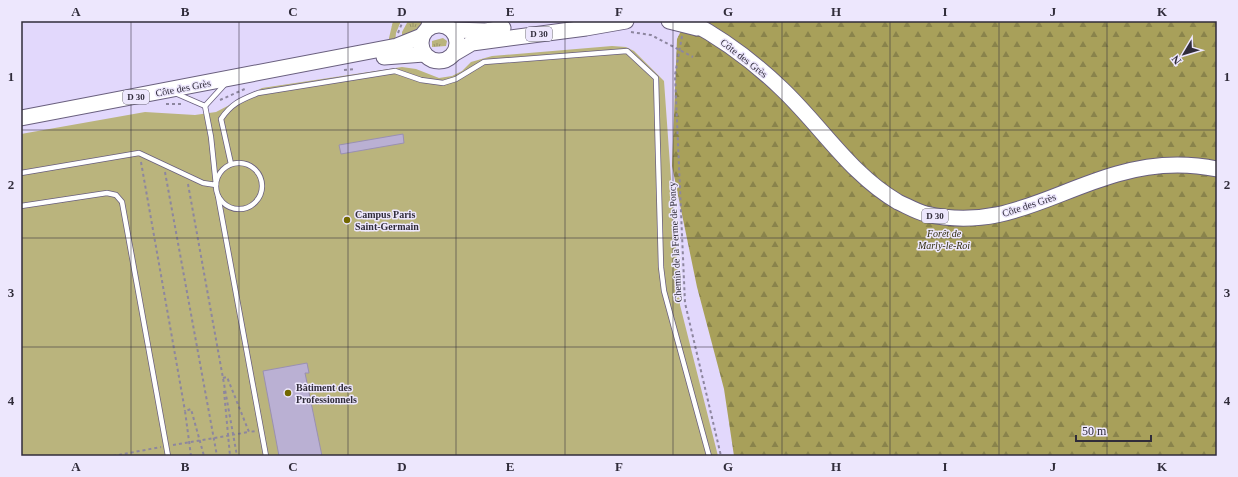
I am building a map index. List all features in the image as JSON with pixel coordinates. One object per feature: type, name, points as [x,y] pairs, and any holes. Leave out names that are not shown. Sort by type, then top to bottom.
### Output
[{"type":"main road","name":"D 30","points":[[448,26],[486,31],[562,21]]},
{"type":"main road","name":"Côte des Grès","points":[[680,22],[713,34],[750,61],[783,90],[852,167],[881,192],[925,214],[974,219],[1003,215],[1117,174],[1142,168],[1176,164],[1217,169]]},
{"type":"main road","points":[[436,25],[448,26],[457,42],[455,53],[451,58],[439,62],[428,58],[424,54],[420,42],[425,29],[436,25]]},
{"type":"main road","name":"D 30","points":[[455,53],[472,43],[586,28],[626,27]]},
{"type":"main road","name":"Côte des Grès","points":[[21,118],[397,46],[425,29]]},
{"type":"main road","name":"Côte des Grès","points":[[250,75],[399,54],[424,54]]},
{"type":"lane","points":[[231,164],[221,118],[228,108],[258,93],[395,70],[421,80],[443,83],[456,79],[484,62],[627,51],[656,78],[661,267],[664,291],[709,456]]},
{"type":"lane","points":[[206,106],[230,79]]},
{"type":"lane","points":[[168,90],[206,106]]},
{"type":"lane","points":[[206,106],[218,196],[266,456]]},
{"type":"lane","points":[[21,173],[139,153],[203,184],[216,184]]},
{"type":"lane","points":[[216,184],[220,172],[231,164],[244,164],[256,171],[261,181],[261,193],[255,202],[240,209],[227,205],[218,196]]},
{"type":"lane","points":[[21,206],[108,193],[116,195],[122,202],[168,456]]},
{"type":"path","name":"Chemin de la Ferme de Poncy","points":[[680,22],[680,49],[675,75],[685,303],[721,456]]},
{"type":"path","points":[[626,27],[651,35],[680,49],[692,57]]},
{"type":"path","points":[[139,153],[185,411],[191,456]]},
{"type":"path","points":[[163,165],[216,456]]},
{"type":"path","points":[[186,176],[237,456]]},
{"type":"path","points":[[223,377],[227,377],[249,432]]},
{"type":"path","points":[[223,377],[230,456]]},
{"type":"path","points":[[185,411],[191,410],[204,456]]},
{"type":"path","points":[[113,456],[261,430]]},
{"type":"green space","points":[[393,21],[401,21],[396,33],[395,43],[389,44],[389,38]]},
{"type":"green space","points":[[408,21],[425,21],[421,29],[402,37],[402,32]]},
{"type":"green space","name":"Forêt de Marly-le-Roi","points":[[686,21],[1217,21],[1217,456],[734,456],[724,389],[697,287],[672,166],[677,39]]},
{"type":"green space","points":[[443,38],[447,41],[446,46],[432,47],[432,41]]},
{"type":"green space","name":"Campus Paris Saint-Germain","points":[[612,46],[626,47],[634,51],[664,81],[680,305],[718,456],[21,456],[21,134],[145,112],[195,115],[216,112],[262,88],[402,67],[416,69],[439,78],[452,76],[462,71],[471,62],[492,56]]},
{"type":"building","points":[[403,134],[404,143],[341,154],[339,145]]},
{"type":"building","name":"Bâtiment des Professionnels","points":[[307,363],[309,373],[305,373],[322,456],[279,456],[263,371]]},
{"type":"place","name":"Campus Paris Saint-Germain","points":[[347,220]]},
{"type":"place","name":"Bâtiment des Professionnels","points":[[288,393]]}]
